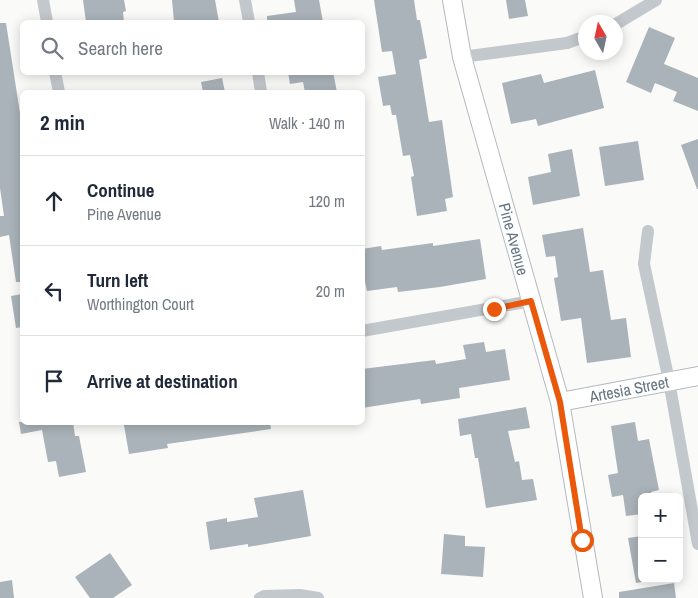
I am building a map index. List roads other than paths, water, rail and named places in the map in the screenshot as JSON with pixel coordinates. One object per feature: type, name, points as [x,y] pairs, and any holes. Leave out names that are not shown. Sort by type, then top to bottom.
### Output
[{"type":"street","points":[[43,0],[47,20]]},
{"type":"street","points":[[245,0],[249,20]]},
{"type":"street","name":"Pine Avenue","points":[[452,0],[462,57],[560,402],[593,598]]},
{"type":"street","points":[[623,20],[656,0]]},
{"type":"street","points":[[462,57],[567,43],[578,39]]},
{"type":"street","points":[[56,75],[59,90]]},
{"type":"street","points":[[258,75],[261,90]]},
{"type":"street","points":[[648,230],[644,264],[669,381],[698,544]]},
{"type":"street","points":[[365,330],[531,301]]},
{"type":"street","name":"Artesia Street","points":[[560,402],[698,376]]},
{"type":"street","points":[[260,598],[264,596],[300,595],[318,598]]}]
